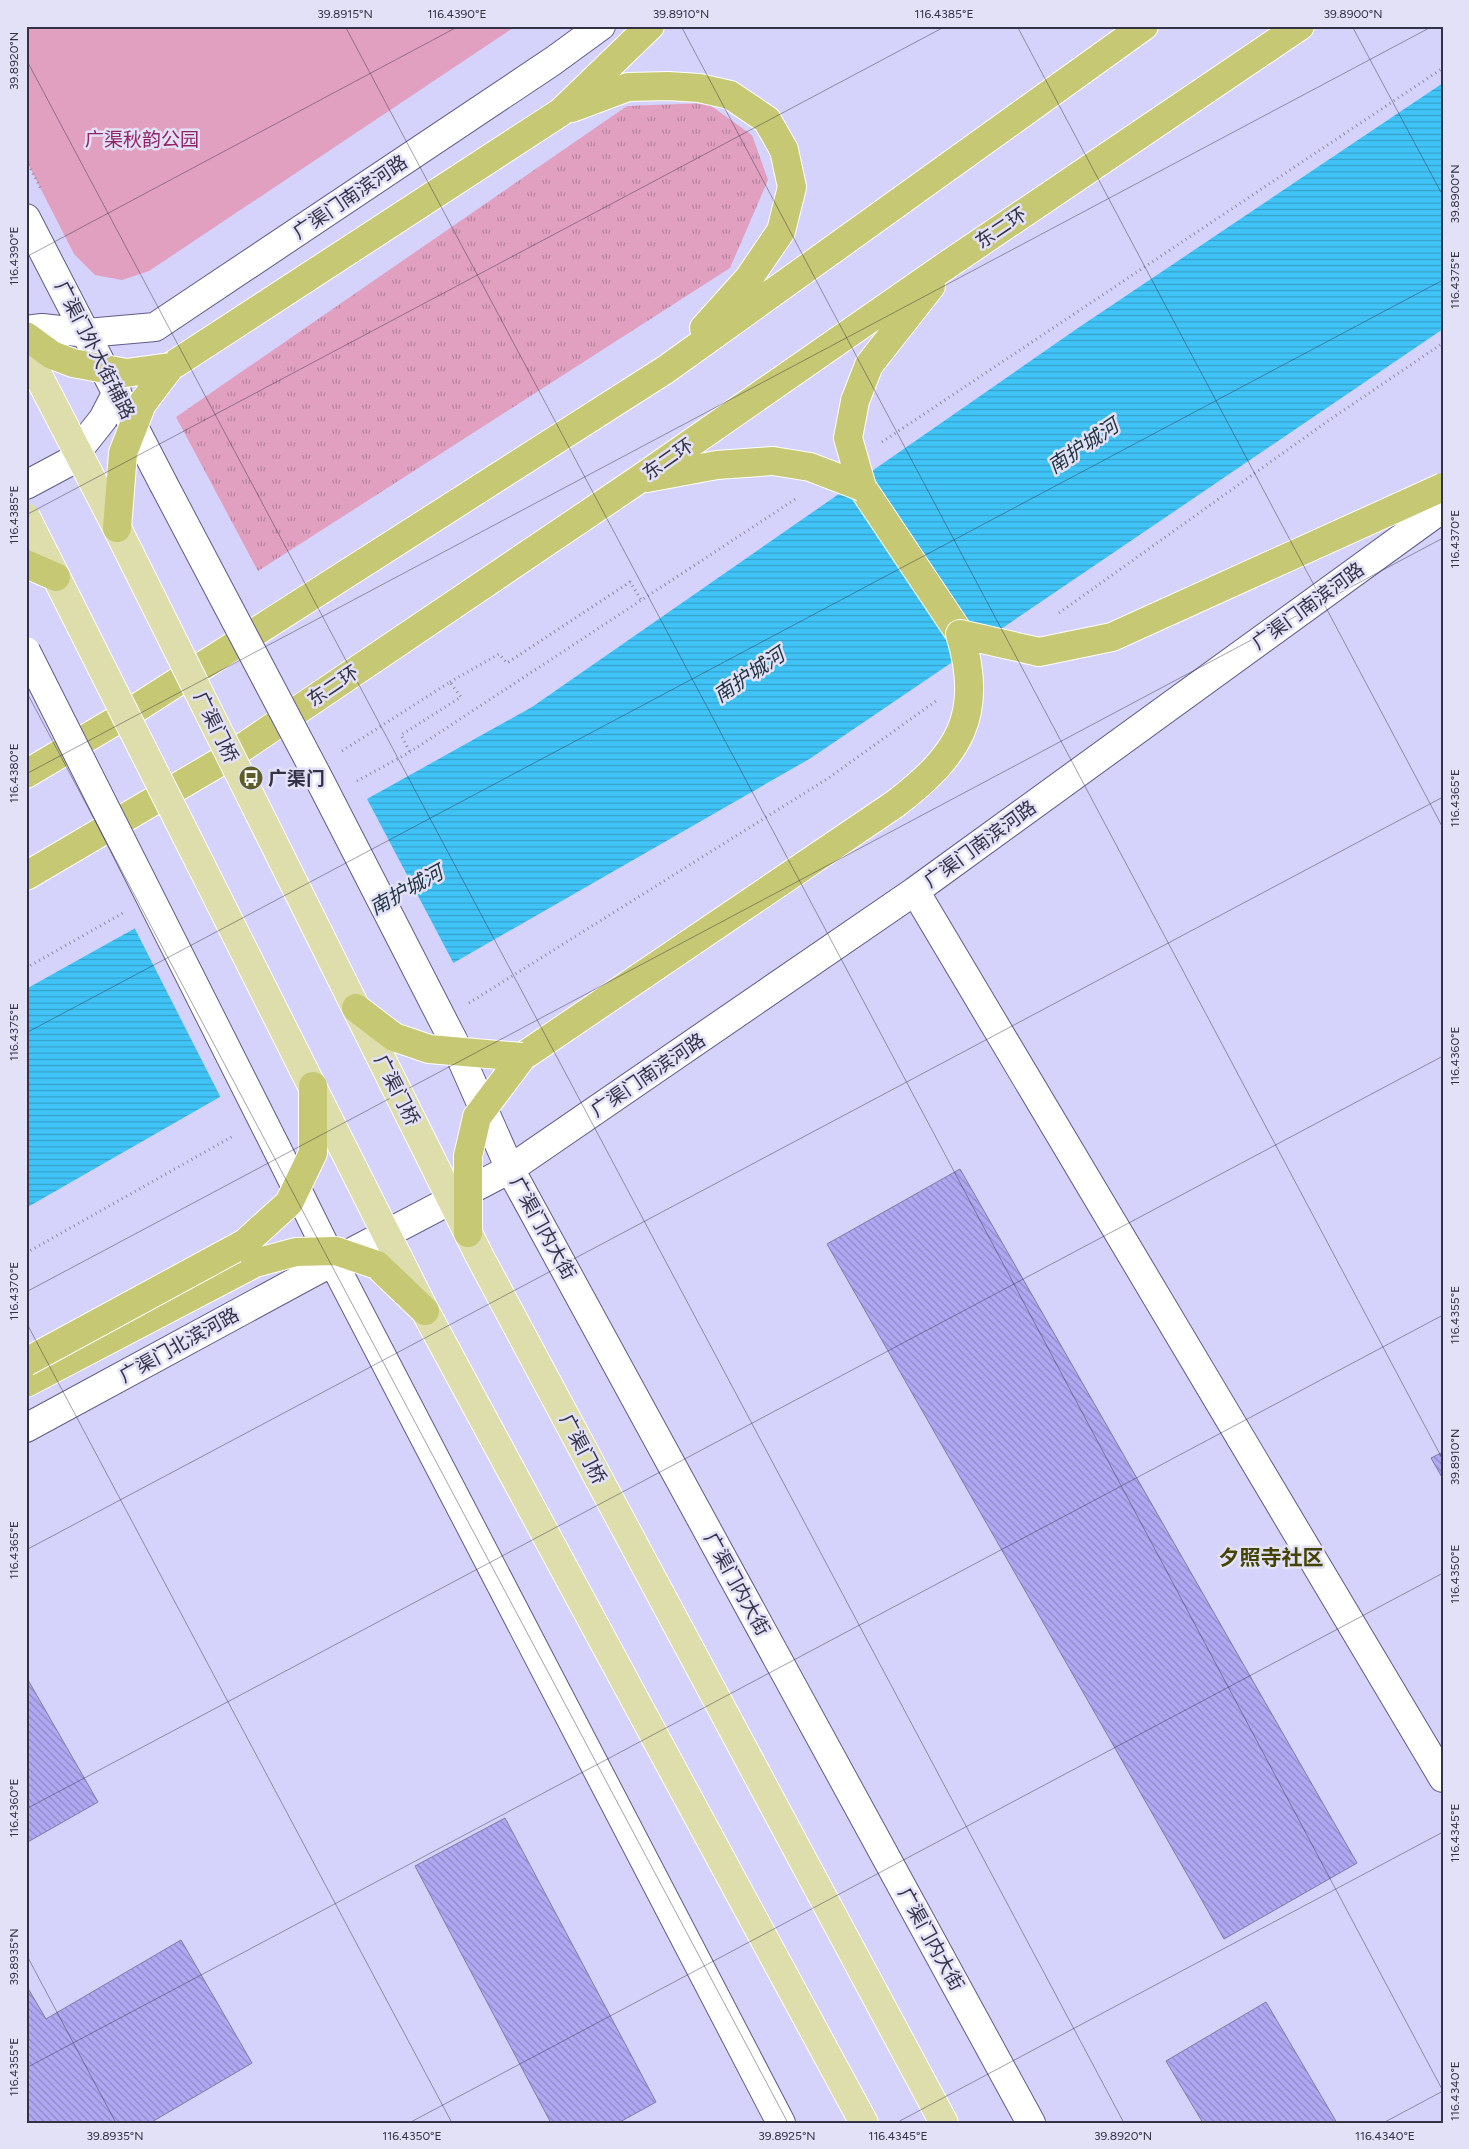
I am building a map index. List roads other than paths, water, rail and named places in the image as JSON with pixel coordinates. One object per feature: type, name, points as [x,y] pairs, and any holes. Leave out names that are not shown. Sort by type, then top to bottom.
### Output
[{"type":"highway","points":[[117,528],[123,453],[142,404],[170,367],[561,112],[650,26]]},
{"type":"highway","points":[[26,774],[132,711],[665,370],[1144,26]]},
{"type":"highway","name":"东二环","points":[[26,876],[230,756],[638,480],[947,265],[1300,26]]},
{"type":"highway","points":[[561,112],[628,87],[668,86],[699,88],[730,95],[767,120],[784,150],[792,187],[781,231],[749,278],[665,370]]},
{"type":"highway","points":[[468,1233],[468,1156],[477,1117],[522,1057],[922,784],[946,759],[962,731],[971,694],[969,662],[960,634],[862,487],[848,438],[855,401],[869,365],[947,265]]},
{"type":"highway","points":[[26,336],[52,355],[72,363],[126,374],[170,367]]},
{"type":"highway","points":[[638,480],[717,465],[773,461],[810,467],[862,487]]},
{"type":"highway","points":[[960,634],[1040,652],[1112,637],[1443,487]]},
{"type":"highway","points":[[26,564],[56,577]]},
{"type":"highway","points":[[356,1008],[394,1037],[429,1048],[522,1057]]},
{"type":"highway","points":[[26,1362],[244,1243],[289,1203],[313,1153],[313,1086]]},
{"type":"highway","points":[[26,1383],[255,1263],[296,1252],[336,1250],[377,1265],[425,1311]]},
{"type":"main road","name":"广渠门桥","points":[[26,352],[117,528],[468,1233],[944,2123]]},
{"type":"main road","points":[[26,517],[425,1311],[864,2123]]},
{"type":"street","name":"广渠门南滨河路","points":[[26,330],[42,328],[87,333],[155,327],[553,61],[601,26]]},
{"type":"street","name":"广渠门外大街辅路","points":[[26,218],[453,1040]]},
{"type":"street","points":[[26,485],[69,462],[103,419],[117,392]]},
{"type":"street","name":"广渠门南滨河路","points":[[333,1262],[510,1169],[915,891],[1443,508]]},
{"type":"street","points":[[26,651],[333,1262],[781,2123]]},
{"type":"street","points":[[915,891],[1443,1778]]},
{"type":"street","name":"广渠门内大街","points":[[453,1040],[510,1169],[1031,2123]]},
{"type":"street","name":"广渠门北滨河路","points":[[26,1428],[333,1262]]},
{"type":"water","name":"南护城河","points":[[1443,83],[1443,329],[811,758],[26,1208],[26,989],[532,707],[1078,328]]},
{"type":"place","name":"广渠门","points":[[251,778]]},
{"type":"district","name":"夕照寺社区","points":[[1271,1557]]},
{"type":"park label","name":"广渠秋韵公园","points":[[142,139]]}]
